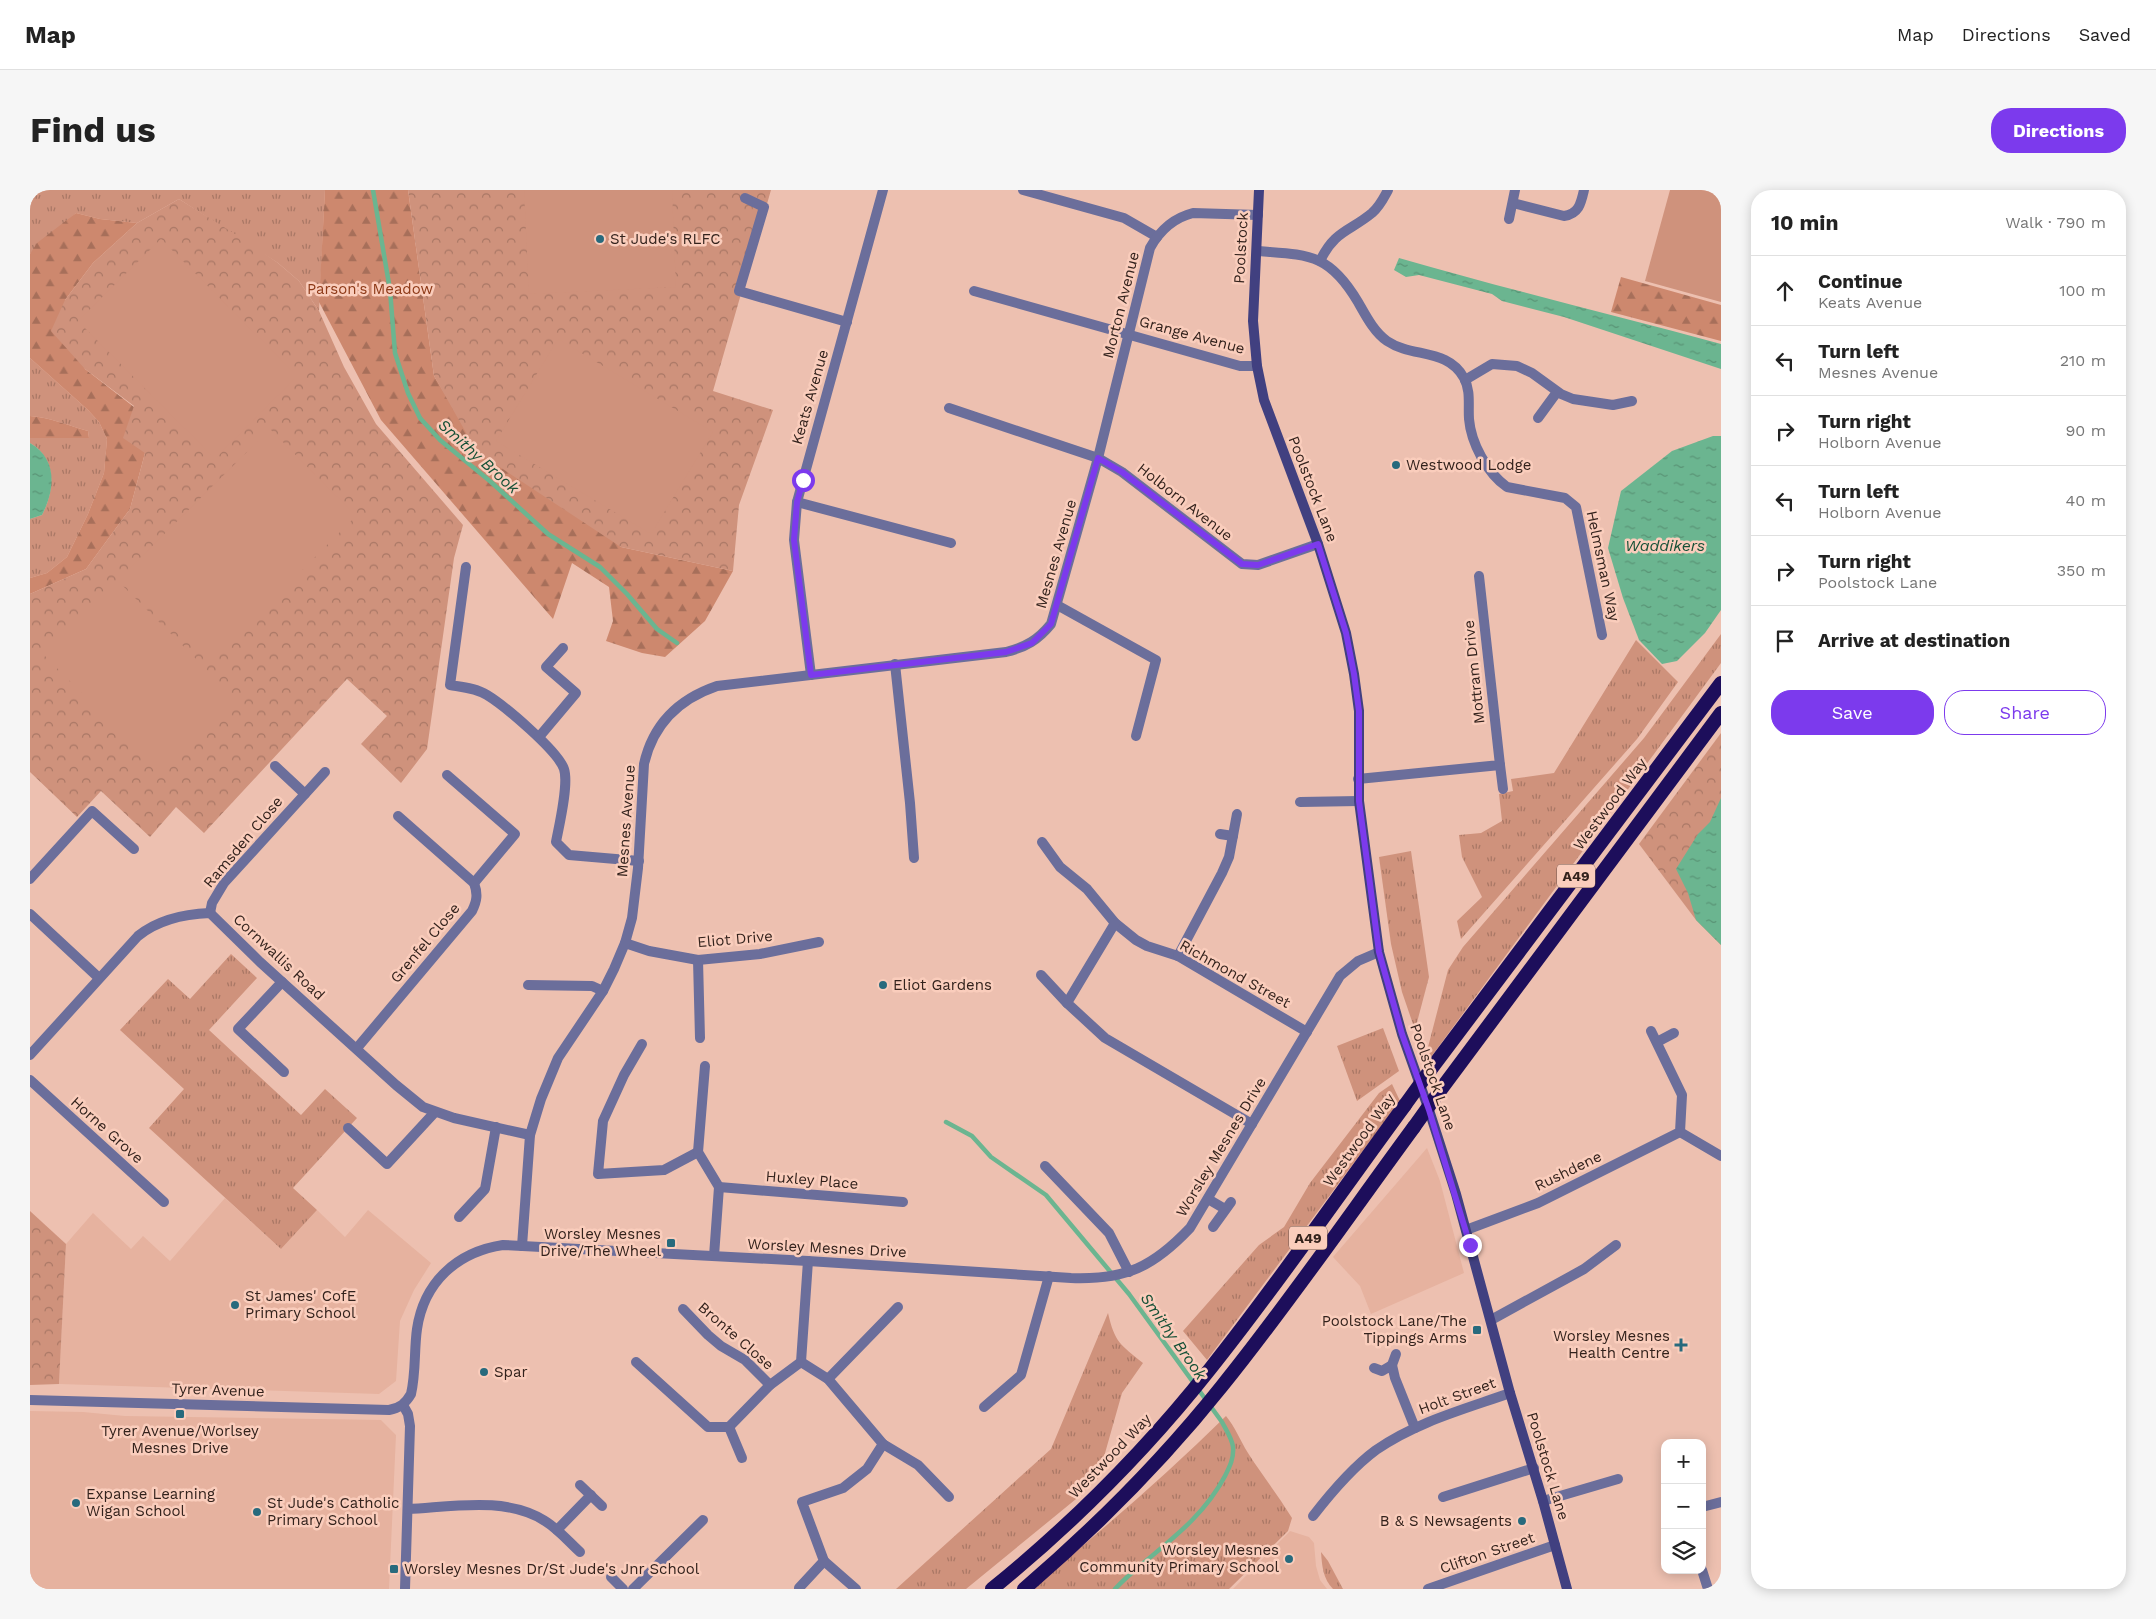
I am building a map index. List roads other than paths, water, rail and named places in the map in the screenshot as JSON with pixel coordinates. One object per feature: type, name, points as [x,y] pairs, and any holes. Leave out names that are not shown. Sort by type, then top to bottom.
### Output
[{"type":"highway","name":"Westwood Way","points":[[992,1589],[1086,1505],[1134,1457],[1209,1370],[1431,1069],[1721,683]]},
{"type":"highway","name":"A49","points":[[1024,1589],[1062,1556],[1148,1471],[1222,1387],[1721,713]]},
{"type":"main road","name":"Poolstock","points":[[1254,307],[1259,190]]},
{"type":"main road","name":"Poolstock Lane","points":[[1254,307],[1257,366],[1264,400],[1318,544],[1346,633],[1354,674],[1359,711],[1359,801],[1379,952],[1402,1034],[1431,1116],[1466,1230],[1510,1392],[1534,1468],[1567,1589]]},
{"type":"street","name":"Keats Avenue","points":[[811,675],[794,540],[797,502],[883,190]]},
{"type":"street","points":[[1023,190],[1124,218],[1157,236]]},
{"type":"street","points":[[1320,261],[1334,238],[1371,214],[1380,204],[1388,190]]},
{"type":"street","points":[[1509,219],[1515,190]]},
{"type":"street","points":[[1513,203],[1564,216],[1569,215],[1581,205],[1584,190]]},
{"type":"street","points":[[745,198],[764,207],[740,291],[847,322]]},
{"type":"street","name":"Morton Avenue","points":[[1098,458],[1150,248],[1157,236],[1173,221],[1193,213],[1258,215]]},
{"type":"street","name":"Helmsman Way","points":[[1257,251],[1305,254],[1320,261],[1340,276],[1366,317],[1388,342],[1400,347],[1437,356],[1458,369],[1469,394],[1470,432],[1475,446],[1499,482],[1507,487],[1565,498],[1576,507],[1602,635]]},
{"type":"street","name":"Grange Avenue","points":[[974,291],[1240,366],[1257,366]]},
{"type":"street","points":[[1464,380],[1492,364],[1517,366],[1558,392],[1573,399],[1614,409],[1632,402]]},
{"type":"street","points":[[1538,418],[1558,392]]},
{"type":"street","name":"Holborn Avenue","points":[[949,408],[1098,458],[1122,472],[1242,564],[1258,565],[1318,544]]},
{"type":"street","name":"Mesnes Avenue","points":[[522,1246],[530,1135],[543,1092],[558,1058],[603,991],[626,943],[636,893],[644,764],[650,744],[665,718],[687,699],[717,686],[999,652],[1020,648],[1032,643],[1051,624],[1098,458]]},
{"type":"street","points":[[797,502],[951,543]]},
{"type":"street","points":[[466,567],[450,685],[473,689],[487,695],[545,742],[564,770],[565,791],[556,842],[569,855],[639,861]]},
{"type":"street","name":"Mottram Drive","points":[[1479,576],[1503,789]]},
{"type":"street","points":[[1057,605],[1156,660],[1136,736]]},
{"type":"street","points":[[538,736],[576,693],[546,667],[563,648]]},
{"type":"street","points":[[895,664],[914,858]]},
{"type":"street","points":[[1358,779],[1500,765]]},
{"type":"street","name":"Ramsden Close","points":[[275,766],[305,794]]},
{"type":"street","name":"Ramsden Close","points":[[210,913],[212,903],[224,883],[325,772]]},
{"type":"street","points":[[398,816],[474,883],[515,834],[448,775]]},
{"type":"street","points":[[1300,802],[1359,801]]},
{"type":"street","points":[[30,878],[92,811],[134,849]]},
{"type":"street","points":[[1178,956],[1229,857],[1237,814]]},
{"type":"street","points":[[1220,834],[1233,836]]},
{"type":"street","name":"Richmond Street","points":[[1042,842],[1053,860],[1088,889],[1115,923],[1147,946],[1178,956],[1307,1032]]},
{"type":"street","name":"Grenfel Close","points":[[356,1048],[472,911],[477,897],[474,883]]},
{"type":"street","name":"Cornwallis Road","points":[[30,1055],[138,936],[149,927],[175,918],[210,913],[282,982],[423,1107],[435,1112],[530,1135]]},
{"type":"street","points":[[30,914],[99,978]]},
{"type":"street","points":[[1067,1003],[1115,923]]},
{"type":"street","name":"Eliot Drive","points":[[626,943],[649,950],[698,960],[760,954],[819,942]]},
{"type":"street","name":"Worsley Mesnes Drive","points":[[403,1404],[411,1394],[414,1385],[416,1344],[420,1312],[424,1300],[433,1284],[447,1269],[472,1253],[490,1247],[522,1246],[714,1256],[1082,1278],[1126,1273],[1144,1266],[1170,1249],[1190,1228],[1340,976],[1358,961],[1379,952]]},
{"type":"street","points":[[698,960],[700,1038]]},
{"type":"street","points":[[1041,975],[1067,1003],[1105,1038],[1252,1124]]},
{"type":"street","points":[[282,982],[238,1029],[284,1072]]},
{"type":"street","points":[[528,985],[592,986],[603,991]]},
{"type":"street","points":[[1651,1031],[1682,1095],[1680,1132],[1721,1156]]},
{"type":"street","points":[[1657,1042],[1674,1033]]},
{"type":"street","points":[[642,1044],[624,1075],[603,1121],[598,1174],[664,1170],[698,1152]]},
{"type":"street","points":[[705,1066],[698,1152],[719,1187],[714,1256]]},
{"type":"street","name":"Horne Grove","points":[[30,1080],[164,1202]]},
{"type":"street","points":[[348,1128],[387,1164],[435,1112]]},
{"type":"street","points":[[459,1217],[485,1189],[496,1127]]},
{"type":"street","name":"Rushdene","points":[[1466,1230],[1538,1203],[1680,1132]]},
{"type":"street","points":[[1045,1166],[1109,1233],[1126,1273]]},
{"type":"street","name":"Huxley Place","points":[[719,1187],[903,1202]]},
{"type":"street","points":[[1208,1199],[1228,1206],[1213,1227]]},
{"type":"street","points":[[1491,1320],[1584,1269],[1616,1245]]},
{"type":"street","points":[[636,1362],[708,1427],[728,1426],[770,1385],[801,1362],[808,1261]]},
{"type":"street","points":[[984,1407],[1021,1375],[1049,1276]]},
{"type":"street","points":[[828,1379],[898,1307]]},
{"type":"street","name":"Bronte Close","points":[[683,1309],[708,1335],[721,1346],[745,1360],[770,1385]]},
{"type":"street","points":[[1374,1368],[1382,1371],[1392,1365],[1396,1354]]},
{"type":"street","points":[[801,1362],[828,1379],[883,1444],[918,1465],[949,1498]]},
{"type":"street","name":"Holt Street","points":[[1392,1365],[1395,1378],[1415,1428]]},
{"type":"street","name":"Holt Street","points":[[1313,1516],[1332,1492],[1376,1450],[1415,1428],[1510,1392]]},
{"type":"street","name":"Tyrer Avenue","points":[[30,1400],[389,1410],[403,1404]]},
{"type":"street","points":[[403,1404],[408,1414],[410,1426],[405,1589]]},
{"type":"street","points":[[728,1426],[742,1458]]},
{"type":"street","points":[[856,1589],[824,1561],[802,1502],[843,1488],[867,1469],[883,1444]]},
{"type":"street","points":[[1443,1497],[1534,1468]]},
{"type":"street","points":[[1543,1501],[1618,1479]]},
{"type":"street","points":[[580,1485],[602,1506]]},
{"type":"street","points":[[556,1530],[591,1495]]},
{"type":"street","points":[[1706,1507],[1721,1502]]},
{"type":"street","points":[[408,1509],[502,1507],[533,1515],[545,1521],[580,1552]]},
{"type":"street","points":[[633,1589],[703,1520]]},
{"type":"street","name":"Clifton Street","points":[[1428,1589],[1556,1546]]},
{"type":"street","points":[[799,1588],[824,1561]]},
{"type":"street","points":[[1703,1574],[1708,1589]]},
{"type":"street","points":[[611,1577],[623,1589]]},
{"type":"water","points":[[1399,258],[1721,344],[1721,369],[1564,317],[1502,301],[1492,294],[1419,275],[1406,277],[1394,270]]},
{"type":"water","name":"Waddikers","points":[[1713,436],[1721,436],[1721,610],[1705,633],[1677,661],[1662,664],[1639,640],[1623,598],[1608,548],[1621,491],[1672,451]]},
{"type":"water","points":[[30,443],[46,457],[50,466],[51,485],[50,495],[42,515],[30,519]]},
{"type":"water","points":[[1721,798],[1721,945],[1696,920],[1688,893],[1676,869],[1698,834],[1710,822]]},
{"type":"waterway","name":"Smithy Brook","points":[[373,190],[390,290],[395,353],[408,393],[420,418],[440,440],[491,482],[548,534],[600,567],[627,594],[657,629],[677,643]]},
{"type":"waterway","name":"Smithy Brook","points":[[946,1122],[972,1136],[991,1157],[1046,1195],[1129,1294],[1229,1434],[1233,1447],[1230,1465],[1209,1501],[1180,1532],[1115,1589]]},
{"type":"place","name":"St Jude's RLFC","points":[[600,239]]},
{"type":"place","name":"Westwood Lodge","points":[[1396,465]]},
{"type":"place","name":"Eliot Gardens","points":[[883,985]]},
{"type":"place","name":"Worsley Mesnes Drive/The Wheel","points":[[671,1243]]},
{"type":"place","name":"St James' CofE Primary School","points":[[235,1305]]},
{"type":"place","name":"Poolstock Lane/The Tippings Arms","points":[[1477,1330]]},
{"type":"place","name":"Worsley Mesnes Health Centre","points":[[1681,1345]]},
{"type":"place","name":"Spar","points":[[484,1372]]},
{"type":"place","name":"Tyrer Avenue/Worlsey Mesnes Drive","points":[[180,1414]]},
{"type":"place","name":"Expanse Learning Wigan School","points":[[76,1503]]},
{"type":"place","name":"St Jude's Catholic Primary School","points":[[257,1512]]},
{"type":"place","name":"B & S Newsagents","points":[[1522,1521]]},
{"type":"place","name":"Worsley Mesnes Community Primary School","points":[[1289,1559]]},
{"type":"place","name":"Worsley Mesnes Dr/St Jude's Jnr School","points":[[394,1569]]},
{"type":"park label","name":"Parson's Meadow","points":[[370,289]]}]
